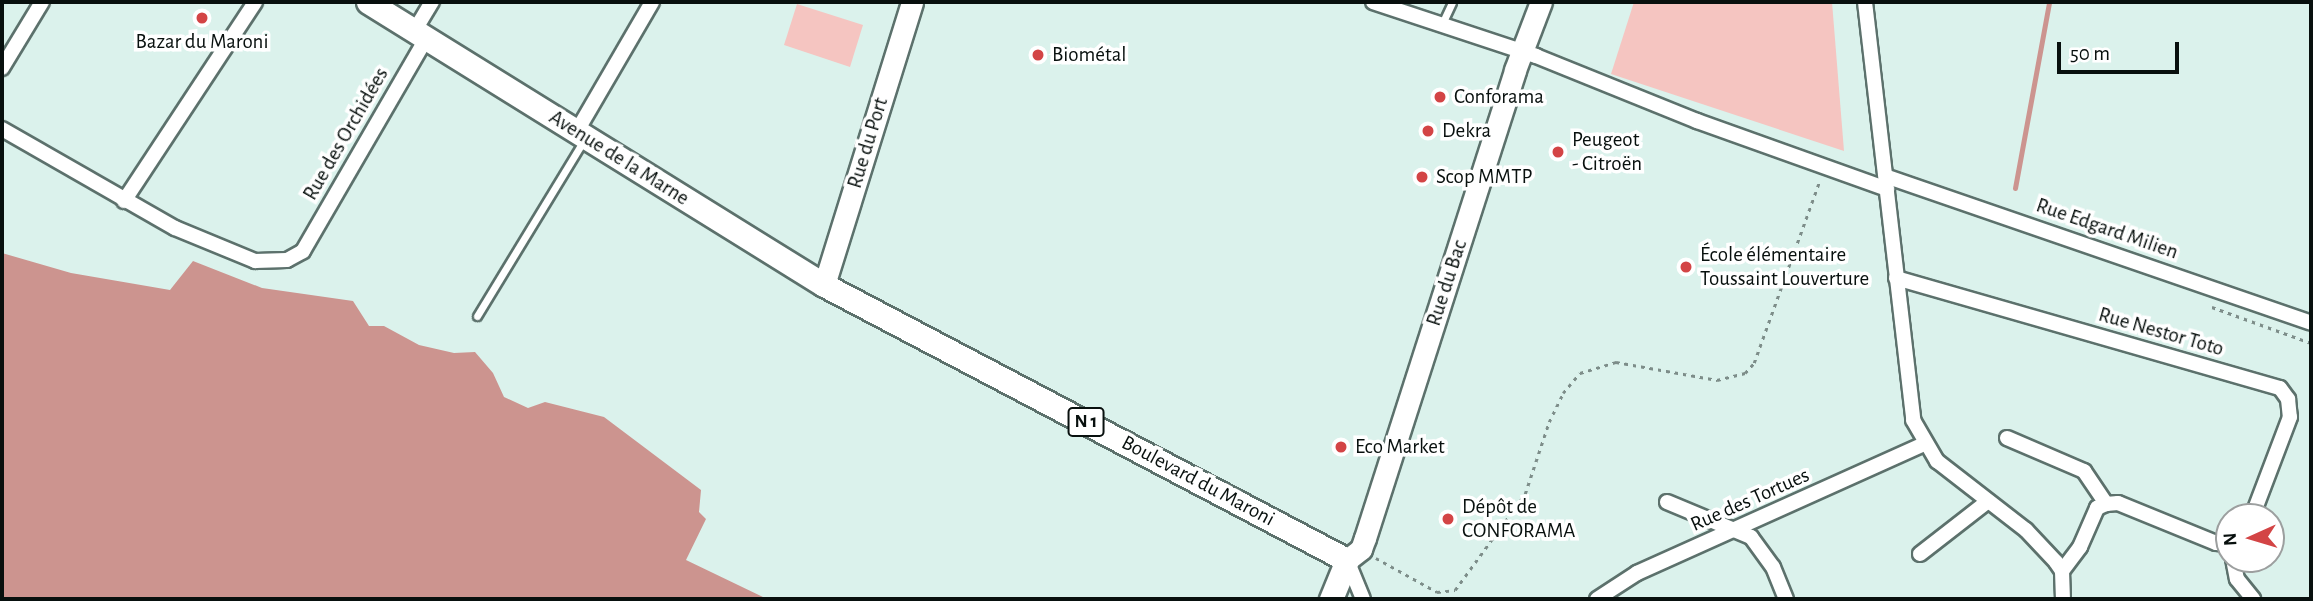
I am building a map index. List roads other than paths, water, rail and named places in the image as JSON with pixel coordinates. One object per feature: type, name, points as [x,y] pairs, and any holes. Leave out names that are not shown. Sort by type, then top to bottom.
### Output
[{"type":"main road","name":"N 1","points":[[368,2],[420,34]]},
{"type":"main road","name":"Avenue de la Marne","points":[[420,34],[824,285]]},
{"type":"main road","name":"Boulevard du Maroni","points":[[824,285],[1354,555]]},
{"type":"main road","points":[[1331,599],[1354,555]]},
{"type":"street","points":[[2,68],[41,2]]},
{"type":"street","points":[[2,129],[124,201],[255,2]]},
{"type":"street","name":"Rue des Orchidées","points":[[124,201],[175,228],[255,261],[287,260],[303,251],[420,34],[432,2]]},
{"type":"street","points":[[581,134],[652,2]]},
{"type":"street","name":"Rue du Port","points":[[824,285],[912,2]]},
{"type":"street","name":"Rue Edgard Milien","points":[[1373,2],[1521,52],[1825,166],[1888,183],[2311,323]]},
{"type":"street","name":"Rue du Bac","points":[[1354,555],[1521,52],[1541,2]]},
{"type":"street","points":[[1865,2],[1888,183],[1908,391],[1924,444],[1947,470],[2025,530],[2062,571]]},
{"type":"street","name":"Rue Nestor Toto","points":[[1896,278],[2280,388],[2288,399],[2290,417],[2257,503]]},
{"type":"street","points":[[2007,438],[2084,471],[2106,504]]},
{"type":"street","name":"Rue des Tortues","points":[[1597,599],[1623,579],[1924,444]]},
{"type":"street","points":[[1920,554],[1988,501]]},
{"type":"street","points":[[1667,502],[1751,537],[1764,553],[1786,599]]},
{"type":"street","points":[[2063,599],[2062,571],[2080,547],[2097,508],[2106,504],[2118,503],[2215,543]]},
{"type":"street","points":[[1354,555],[1363,599]]},
{"type":"street","points":[[2236,573],[2237,579],[2253,599]]},
{"type":"lane","points":[[1441,26],[1452,2]]},
{"type":"lane","points":[[477,316],[581,134]]},
{"type":"waterway","points":[[2015,188],[2049,2]]},
{"type":"place","name":"Bazar du Maroni","points":[[202,18]]},
{"type":"place","name":"Biométal","points":[[1038,55]]},
{"type":"place","name":"Conforama","points":[[1440,97]]},
{"type":"place","name":"Dekra","points":[[1428,131]]},
{"type":"place","name":"Peugeot - Citroën","points":[[1558,152]]},
{"type":"place","name":"Scop MMTP","points":[[1422,177]]},
{"type":"place","name":"École élémentaire Toussaint Louverture","points":[[1686,267]]},
{"type":"place","name":"Eco Market","points":[[1341,447]]},
{"type":"place","name":"Dépôt de CONFORAMA","points":[[1448,519]]}]
